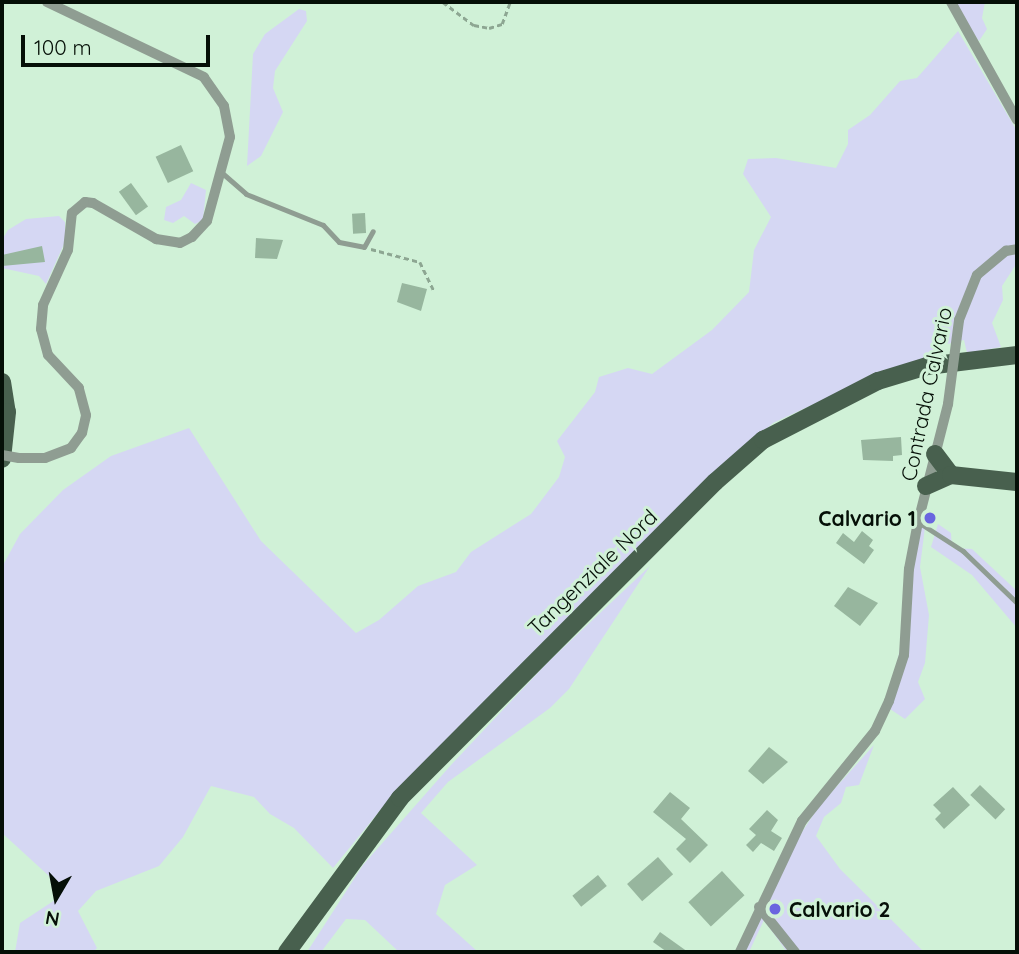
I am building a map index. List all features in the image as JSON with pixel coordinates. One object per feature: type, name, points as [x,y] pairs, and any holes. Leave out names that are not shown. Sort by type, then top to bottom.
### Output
[{"type":"main road","name":"Tangenziale Nord","points":[[287,952],[400,798],[715,482],[763,440],[878,381],[927,366],[1017,355]]},
{"type":"main road","points":[[2,382],[7,412],[8,457]]},
{"type":"main road","points":[[935,454],[951,475]]},
{"type":"main road","points":[[926,486],[951,475],[1017,482]]},
{"type":"street","points":[[8,457],[45,458],[71,448],[82,433],[86,415],[79,388],[48,355],[41,329],[43,305],[68,250],[72,213],[85,202],[93,203],[156,239],[180,243],[207,221],[230,137],[228,121],[216,90],[204,77],[47,2]]},
{"type":"street","points":[[951,2],[1017,120]]},
{"type":"street","name":"Contrada Calvario","points":[[740,952],[802,821],[875,732],[889,701],[904,654],[909,569],[926,486],[948,404],[959,320],[977,275],[1006,251],[1017,248]]},
{"type":"street","points":[[759,907],[795,952]]},
{"type":"lane","points":[[222,172],[246,194],[301,213],[323,225],[338,242],[364,247],[373,232]]},
{"type":"lane","points":[[918,522],[963,551],[1017,603]]},
{"type":"path","points":[[443,2],[460,17],[489,28],[502,24],[510,2]]},
{"type":"path","points":[[364,247],[420,262],[434,291]]},
{"type":"shaded area","points":[[951,2],[985,2],[982,18],[987,29],[979,41]]},
{"type":"shaded area","points":[[299,9],[306,11],[307,21],[275,71],[273,88],[283,112],[261,156],[247,166],[253,54],[265,34]]},
{"type":"shaded area","points":[[958,31],[1017,131],[1017,263],[1002,286],[1003,300],[992,323],[1001,347],[967,353],[964,340],[935,347],[936,360],[827,398],[773,423],[681,507],[396,791],[333,868],[294,828],[270,814],[254,797],[211,786],[183,837],[159,866],[96,891],[78,911],[97,948],[93,952],[15,952],[20,923],[58,898],[49,876],[2,833],[2,567],[20,534],[63,490],[111,456],[189,428],[261,541],[356,633],[379,620],[418,586],[456,572],[471,552],[531,514],[559,477],[565,457],[557,441],[595,392],[599,377],[628,368],[652,374],[712,330],[749,292],[754,250],[771,217],[743,174],[748,159],[776,158],[836,168],[848,144],[848,130],[870,115],[900,81],[917,78]]},
{"type":"shaded area","points":[[191,183],[206,190],[203,220],[195,224],[184,216],[173,223],[164,220],[166,207],[181,200]]},
{"type":"shaded area","points":[[59,216],[65,222],[65,242],[46,284],[39,276],[2,268],[2,240],[8,230],[26,219]]},
{"type":"shaded area","points":[[921,518],[926,519],[920,567],[929,615],[925,663],[918,682],[925,699],[905,719],[890,709]]},
{"type":"shaded area","points":[[938,524],[951,533],[952,548],[972,549],[1017,591],[1017,628],[972,575],[931,547]]},
{"type":"shaded area","points":[[650,566],[569,689],[550,708],[448,782],[421,813],[477,865],[445,885],[436,914],[478,952],[399,952],[365,920],[346,919],[321,952],[307,952],[363,865],[451,765],[548,662]]},
{"type":"shaded area","points":[[874,745],[859,785],[846,787],[841,803],[824,817],[816,836],[840,869],[924,952],[787,952],[764,920],[749,952],[742,952],[791,849],[819,806]]},
{"type":"building","points":[[181,145],[193,171],[168,183],[156,157]]},
{"type":"building","points":[[131,183],[148,206],[136,215],[119,192]]},
{"type":"building","points":[[365,213],[366,233],[353,234],[352,214]]},
{"type":"building","points":[[256,238],[283,240],[277,259],[255,258]]},
{"type":"building","points":[[42,246],[45,262],[2,266],[2,255]]},
{"type":"building","points":[[402,283],[427,289],[421,311],[397,302]]},
{"type":"building","points":[[901,437],[902,455],[893,456],[893,461],[863,460],[861,440]]},
{"type":"building","points":[[862,531],[873,540],[869,546],[874,550],[864,564],[836,543],[843,533],[854,542]]},
{"type":"building","points":[[848,587],[878,603],[860,626],[834,606]]},
{"type":"building","points":[[769,747],[788,762],[763,784],[748,771]]},
{"type":"building","points":[[980,785],[1005,809],[995,819],[970,795]]},
{"type":"building","points":[[953,787],[970,805],[944,829],[935,819],[941,813],[933,805]]},
{"type":"building","points":[[670,792],[690,808],[681,819],[708,845],[690,863],[676,849],[686,839],[653,812]]},
{"type":"building","points":[[767,810],[778,820],[771,831],[782,838],[774,851],[761,843],[753,852],[746,845],[756,835],[749,829]]},
{"type":"building","points":[[658,857],[673,874],[642,901],[627,884]]},
{"type":"building","points":[[722,871],[745,895],[711,927],[688,902]]},
{"type":"building","points":[[598,875],[607,886],[581,907],[572,896]]},
{"type":"building","points":[[660,932],[688,952],[667,952],[653,942]]},
{"type":"place","name":"Calvario 1","points":[[930,518]]},
{"type":"place","name":"Calvario 2","points":[[775,909]]}]
